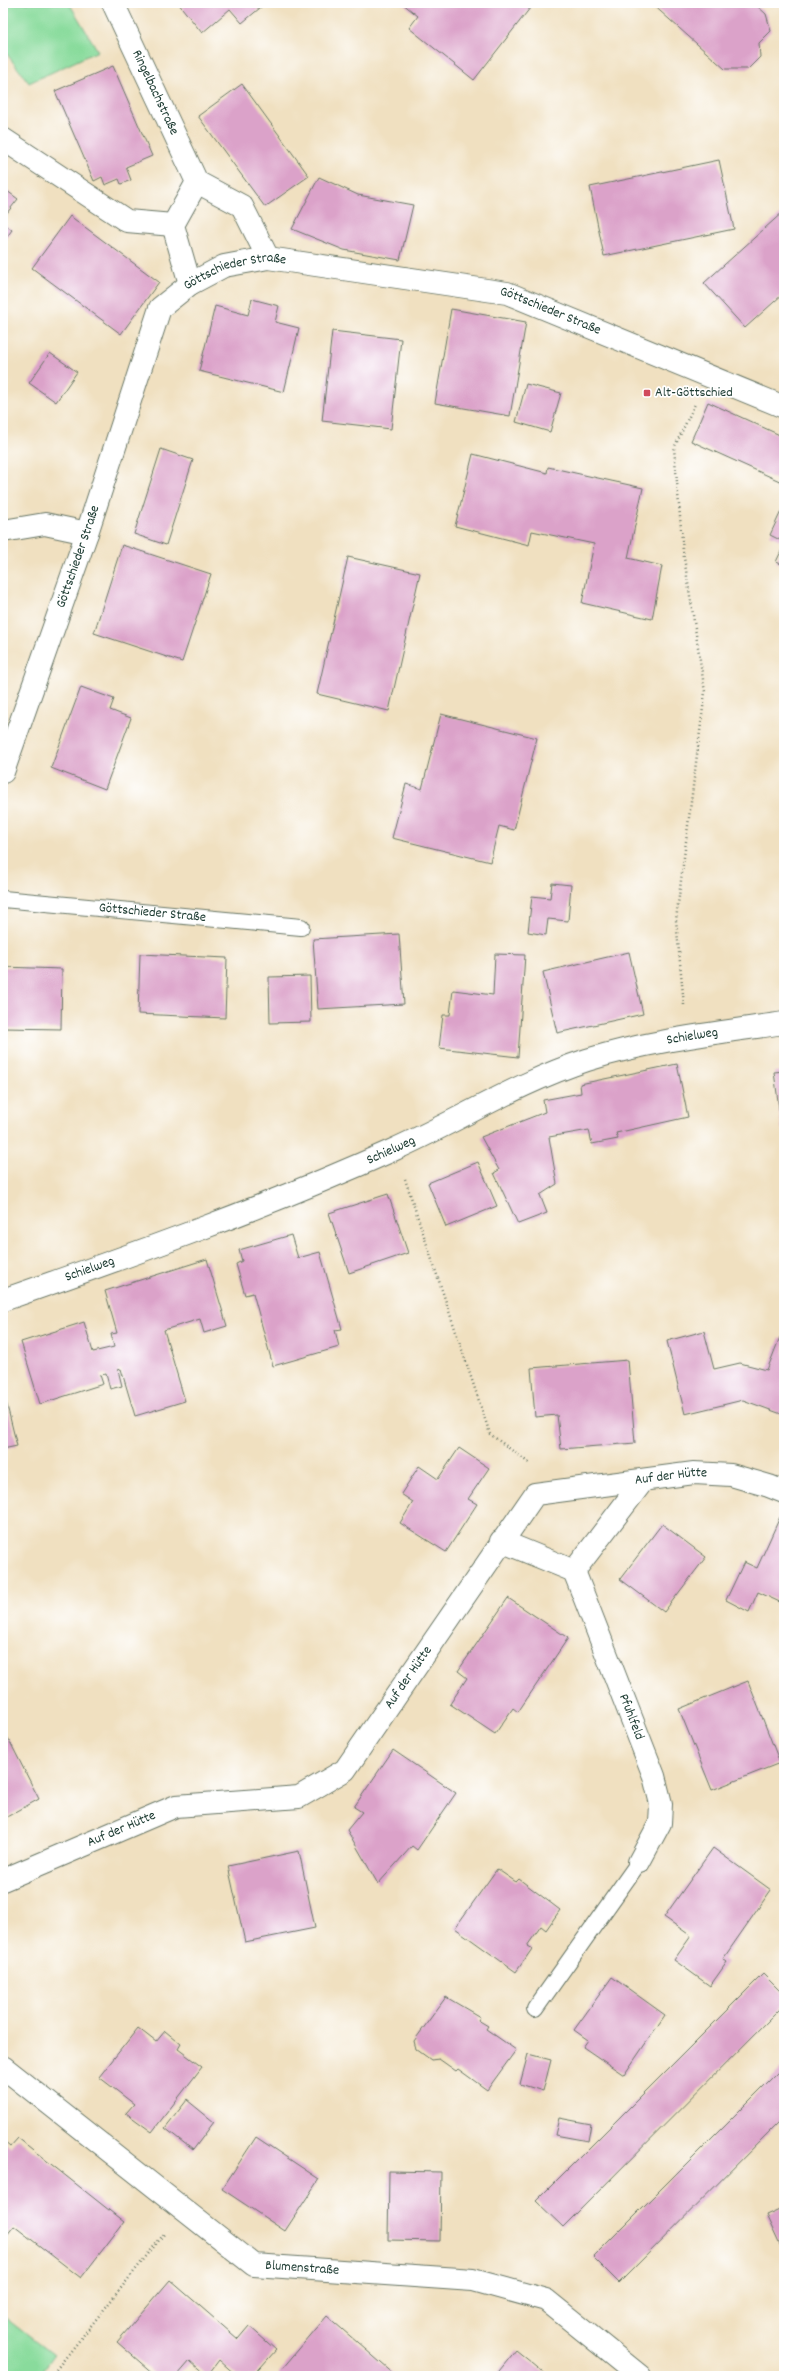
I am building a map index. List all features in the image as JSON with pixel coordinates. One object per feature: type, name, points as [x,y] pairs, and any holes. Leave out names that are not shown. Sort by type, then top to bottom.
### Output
[{"type":"street","name":"Ringelbachstraße","points":[[112,3],[197,182]]},
{"type":"street","points":[[3,139],[127,221],[173,225]]},
{"type":"street","points":[[190,284],[173,225],[197,182],[242,206],[268,258]]},
{"type":"street","name":"Göttschieder Straße","points":[[3,772],[87,533],[160,308],[190,284],[224,266],[268,258],[507,293],[784,407]]},
{"type":"street","points":[[3,531],[45,524],[87,533]]},
{"type":"street","name":"Schielweg","points":[[3,1300],[205,1228],[395,1149],[540,1079],[586,1061],[687,1038],[784,1023]]},
{"type":"street","name":"Auf der Hütte","points":[[3,1880],[176,1806],[299,1797],[345,1770],[535,1494],[642,1482],[694,1473],[731,1475],[784,1492]]},
{"type":"street","points":[[502,1541],[574,1571],[642,1482]]},
{"type":"street","name":"Pfuhlfeld","points":[[574,1571],[654,1776],[662,1804],[660,1823],[639,1862]]},
{"type":"street","name":"Blumenstraße","points":[[3,2067],[254,2265],[473,2280],[546,2300],[640,2376]]},
{"type":"lane","name":"Göttschieder Straße","points":[[3,899],[301,927]]},
{"type":"lane","points":[[535,2009],[639,1862]]},
{"type":"path","points":[[687,1038],[676,920],[705,692],[683,551],[674,448],[709,375]]},
{"type":"path","points":[[395,1149],[490,1434],[535,1468],[535,1494]]},
{"type":"path","points":[[51,2376],[183,2210]]},
{"type":"green space","points":[[3,3],[69,3],[98,51],[29,83],[3,49]]},
{"type":"green space","points":[[3,2315],[54,2355],[39,2376],[3,2376]]},
{"type":"building","points":[[178,3],[266,3],[242,23],[230,9],[202,33]]},
{"type":"building","points":[[402,3],[534,3],[474,80],[409,28],[418,16]]},
{"type":"building","points":[[651,3],[754,3],[766,14],[771,31],[759,43],[760,57],[748,69],[725,69]]},
{"type":"building","points":[[113,66],[152,156],[126,167],[131,180],[121,184],[119,179],[105,185],[102,177],[94,181],[55,91]]},
{"type":"building","points":[[242,84],[309,176],[265,207],[198,116]]},
{"type":"building","points":[[719,160],[734,229],[604,256],[590,187]]},
{"type":"building","points":[[319,177],[358,195],[413,205],[400,260],[344,250],[292,229]]},
{"type":"building","points":[[3,188],[18,199],[3,218]]},
{"type":"building","points":[[784,211],[784,293],[745,328],[704,283]]},
{"type":"building","points":[[70,216],[159,282],[121,334],[32,268]]},
{"type":"building","points":[[3,223],[12,230],[3,242]]},
{"type":"building","points":[[252,299],[279,306],[275,322],[299,328],[284,392],[199,371],[215,306],[248,315]]},
{"type":"building","points":[[451,309],[526,322],[510,416],[435,403]]},
{"type":"building","points":[[332,331],[401,339],[391,429],[322,421]]},
{"type":"building","points":[[50,353],[77,372],[56,402],[29,383]]},
{"type":"building","points":[[526,384],[561,393],[550,432],[516,422]]},
{"type":"building","points":[[708,402],[784,437],[784,483],[691,441]]},
{"type":"building","points":[[161,449],[193,460],[166,545],[134,534]]},
{"type":"building","points":[[473,454],[547,473],[548,467],[643,488],[628,558],[662,566],[652,619],[582,603],[594,544],[532,531],[529,545],[455,526]]},
{"type":"building","points":[[784,505],[784,542],[770,535]]},
{"type":"building","points":[[122,545],[211,574],[182,662],[94,633]]},
{"type":"building","points":[[784,545],[784,565],[776,562]]},
{"type":"building","points":[[348,557],[420,573],[389,711],[317,694]]},
{"type":"building","points":[[81,687],[114,699],[110,710],[131,718],[105,789],[51,768]]},
{"type":"building","points":[[441,714],[537,738],[514,830],[499,826],[490,862],[392,838],[406,784],[422,789]]},
{"type":"building","points":[[552,883],[571,885],[568,921],[548,919],[546,935],[528,932],[532,896],[550,898]]},
{"type":"building","points":[[399,934],[404,1004],[318,1009],[313,939]]},
{"type":"building","points":[[629,952],[643,1014],[557,1033],[543,972]]},
{"type":"building","points":[[140,954],[227,958],[225,1018],[138,1014]]},
{"type":"building","points":[[495,954],[525,955],[518,1057],[439,1048],[443,1015],[450,1015],[453,990],[493,995]]},
{"type":"building","points":[[3,967],[62,969],[61,1029],[3,1028]]},
{"type":"building","points":[[310,976],[311,1022],[270,1023],[269,977]]},
{"type":"building","points":[[677,1064],[688,1117],[616,1133],[618,1139],[592,1144],[589,1130],[549,1137],[557,1184],[540,1195],[547,1213],[518,1224],[494,1173],[499,1170],[481,1137],[545,1112],[543,1100],[581,1093],[580,1084]]},
{"type":"building","points":[[784,1071],[784,1130],[782,1130],[774,1072]]},
{"type":"building","points":[[478,1162],[497,1206],[446,1227],[428,1183]]},
{"type":"building","points":[[388,1194],[408,1253],[349,1273],[329,1213]]},
{"type":"building","points":[[291,1235],[298,1258],[320,1252],[342,1329],[335,1330],[339,1347],[273,1366],[253,1293],[245,1295],[236,1264],[242,1261],[239,1250]]},
{"type":"building","points":[[207,1259],[227,1326],[204,1333],[200,1319],[164,1330],[185,1401],[135,1416],[121,1369],[118,1370],[122,1386],[110,1389],[106,1374],[100,1375],[103,1384],[40,1404],[21,1342],[84,1322],[93,1352],[114,1347],[111,1334],[117,1333],[105,1291]]},
{"type":"building","points":[[704,1331],[714,1369],[740,1363],[767,1370],[780,1337],[784,1339],[784,1415],[743,1400],[685,1414],[667,1341]]},
{"type":"building","points":[[628,1360],[635,1443],[561,1449],[557,1415],[535,1417],[531,1368]]},
{"type":"building","points":[[3,1389],[17,1446],[3,1449]]},
{"type":"building","points":[[459,1448],[489,1468],[468,1499],[477,1504],[446,1552],[400,1523],[413,1502],[401,1494],[419,1466],[438,1479]]},
{"type":"building","points":[[780,1517],[784,1519],[784,1604],[758,1592],[749,1612],[726,1600],[744,1562],[757,1568]]},
{"type":"building","points":[[662,1524],[706,1557],[664,1612],[620,1579]]},
{"type":"building","points":[[508,1598],[568,1638],[518,1712],[513,1708],[495,1734],[450,1704],[467,1678],[458,1671]]},
{"type":"building","points":[[748,1681],[780,1763],[712,1790],[679,1709]]},
{"type":"building","points":[[8,1738],[39,1799],[3,1819],[3,1741]]},
{"type":"building","points":[[393,1750],[456,1793],[417,1850],[412,1846],[378,1884],[347,1830],[362,1812],[354,1807]]},
{"type":"building","points":[[713,1848],[771,1890],[723,1959],[727,1962],[710,1986],[674,1960],[691,1936],[664,1917]]},
{"type":"building","points":[[299,1851],[315,1928],[245,1942],[228,1866]]},
{"type":"building","points":[[497,1869],[516,1882],[519,1879],[560,1910],[546,1930],[541,1926],[527,1946],[532,1949],[516,1972],[455,1928]]},
{"type":"building","points":[[763,1974],[784,1995],[784,2005],[563,2227],[536,2201]]},
{"type":"building","points":[[612,1977],[665,2015],[624,2075],[583,2047],[588,2040],[574,2030]]},
{"type":"building","points":[[446,1997],[480,2017],[478,2020],[488,2026],[486,2029],[516,2050],[487,2090],[458,2069],[456,2071],[439,2059],[431,2060],[416,2049],[414,2041]]},
{"type":"building","points":[[138,2028],[156,2042],[165,2031],[181,2044],[178,2049],[202,2067],[152,2132],[126,2113],[134,2104],[99,2077]]},
{"type":"building","points":[[528,2054],[551,2060],[543,2091],[520,2084]]},
{"type":"building","points":[[784,2066],[784,2117],[619,2283],[593,2257]]},
{"type":"building","points":[[187,2100],[214,2122],[193,2150],[165,2128]]},
{"type":"building","points":[[559,2118],[591,2124],[588,2141],[555,2135]]},
{"type":"building","points":[[256,2137],[319,2179],[285,2231],[222,2189]]},
{"type":"building","points":[[18,2138],[124,2222],[81,2278],[14,2226],[3,2240],[3,2141],[10,2147]]},
{"type":"building","points":[[389,2171],[441,2172],[440,2241],[388,2240]]},
{"type":"building","points":[[784,2207],[784,2254],[766,2215]]},
{"type":"building","points":[[170,2280],[238,2339],[249,2326],[276,2350],[253,2376],[237,2376],[219,2360],[207,2376],[190,2361],[177,2376],[156,2376],[117,2342]]},
{"type":"building","points":[[327,2316],[396,2376],[276,2376]]},
{"type":"building","points":[[516,2350],[548,2376],[495,2376]]},
{"type":"place","name":"Alt-Göttschied","points":[[647,393]]}]
